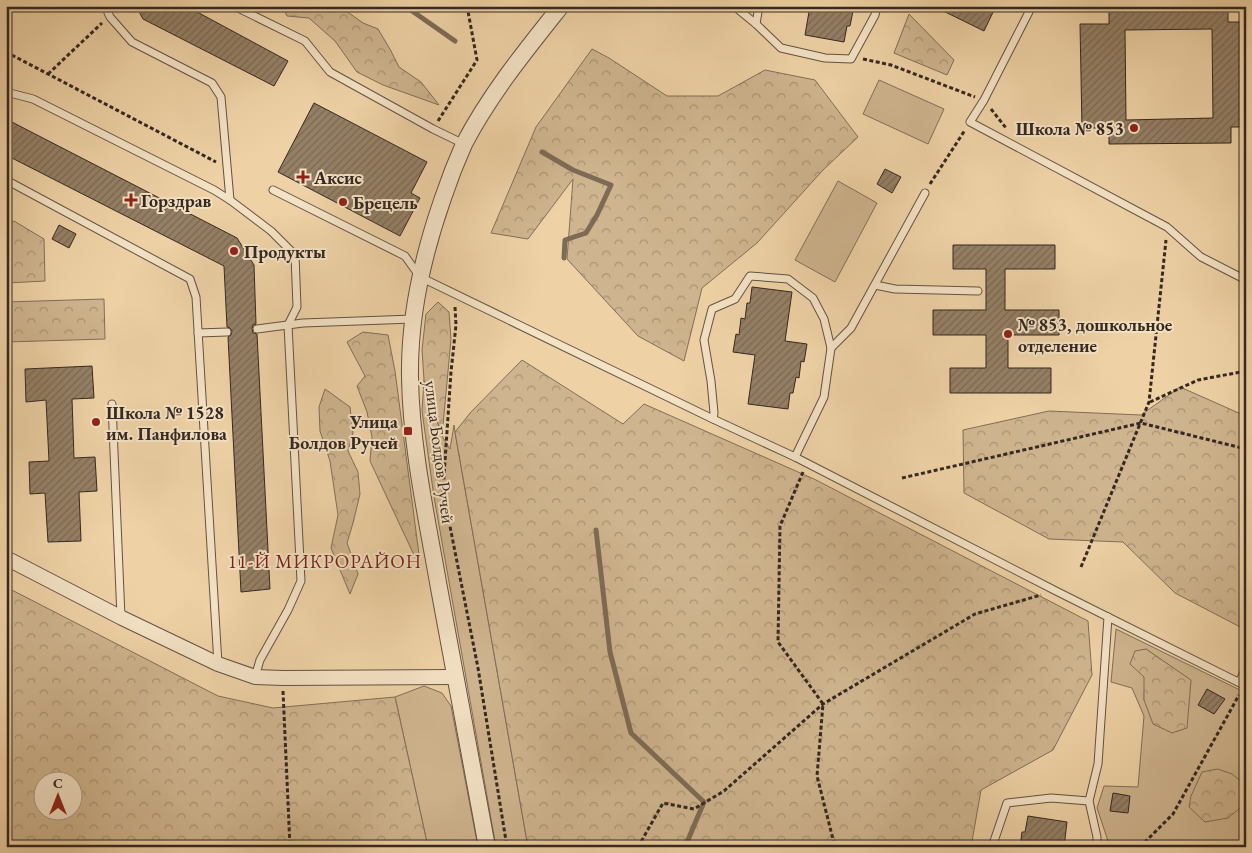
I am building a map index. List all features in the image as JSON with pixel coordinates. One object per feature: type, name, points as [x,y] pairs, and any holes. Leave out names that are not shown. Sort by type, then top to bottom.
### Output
[{"type":"street","name":"улица Болдов Ручей","points":[[488,847],[421,488],[413,431],[410,376],[411,345],[420,277],[436,217],[464,144],[490,100],[512,68],[561,6]]},
{"type":"street","points":[[6,558],[122,618],[218,664],[255,676],[283,678],[455,677]]},
{"type":"lane","points":[[105,6],[110,17],[132,42],[212,83],[221,97],[230,200]]},
{"type":"lane","points":[[234,6],[305,41],[330,72],[464,144]]},
{"type":"lane","points":[[734,6],[781,48],[825,58],[851,59],[875,15],[877,6]]},
{"type":"lane","points":[[756,24],[759,6]]},
{"type":"lane","points":[[1032,6],[984,100],[970,122],[1167,227],[1201,257],[1246,280]]},
{"type":"lane","points":[[6,92],[33,99],[214,190],[271,231],[295,255],[297,307],[288,325],[301,581],[288,610],[260,660],[255,676]]},
{"type":"lane","points":[[6,180],[190,279],[196,297],[218,664]]},
{"type":"lane","points":[[273,190],[405,256],[420,277],[795,457],[1056,591],[1243,684],[1246,669]]},
{"type":"lane","points":[[831,348],[851,328],[924,193]]},
{"type":"lane","points":[[713,419],[714,412],[704,340],[712,309],[735,299],[750,276],[788,279],[813,298],[824,319],[831,348],[824,397],[795,457]]},
{"type":"lane","points":[[875,284],[895,289],[978,291]]},
{"type":"lane","points":[[257,329],[303,323],[414,319]]},
{"type":"lane","points":[[198,333],[227,332]]},
{"type":"lane","points":[[112,404],[122,618]]},
{"type":"lane","points":[[1097,847],[1097,837],[1089,801],[1098,764],[1108,617]]},
{"type":"lane","points":[[992,847],[1007,803],[1051,798],[1089,801]]},
{"type":"path","points":[[433,129],[477,60],[466,6]]},
{"type":"path","points":[[48,74],[110,17]]},
{"type":"path","points":[[6,52],[228,168]]},
{"type":"path","points":[[852,56],[891,65],[984,100],[1006,129]]},
{"type":"path","points":[[924,193],[970,122]]},
{"type":"path","points":[[1081,566],[1149,402],[1167,227]]},
{"type":"path","points":[[454,293],[456,325],[442,491],[478,668],[507,847]]},
{"type":"path","points":[[1149,402],[1198,380],[1246,371]]},
{"type":"path","points":[[902,478],[1141,423],[1246,449]]},
{"type":"path","points":[[806,463],[780,526],[778,642],[823,704],[817,776],[835,847]]},
{"type":"path","points":[[638,847],[663,804],[694,809],[724,791],[823,704],[975,614],[1056,591]]},
{"type":"path","points":[[283,678],[290,847]]},
{"type":"path","points":[[1140,847],[1173,814],[1243,684]]},
{"type":"green space","points":[[282,6],[337,6],[363,23],[378,29],[399,67],[421,82],[439,105],[383,85],[357,72],[335,41],[309,18],[287,16]]},
{"type":"green space","points":[[909,14],[954,60],[947,75],[894,53]]},
{"type":"green space","points":[[592,49],[667,96],[718,96],[765,70],[815,80],[858,137],[823,170],[757,243],[702,288],[684,361],[638,336],[567,259],[573,179],[528,239],[491,233],[536,127]]},
{"type":"green space","points":[[879,80],[944,109],[928,144],[863,114]]},
{"type":"green space","points":[[838,181],[877,203],[835,282],[795,260]]},
{"type":"green space","points":[[14,221],[44,239],[45,281],[6,283],[6,227]]},
{"type":"green space","points":[[104,299],[105,339],[7,342],[6,302]]},
{"type":"green space","points":[[438,302],[449,312],[451,339],[442,436],[424,380],[422,350],[426,314]]},
{"type":"green space","points":[[363,332],[388,335],[395,371],[421,570],[370,461],[372,437],[367,412],[357,386],[365,376],[347,342]]},
{"type":"green space","points":[[522,360],[623,424],[644,404],[814,479],[1088,621],[1092,675],[1053,750],[981,790],[971,847],[528,847],[455,432],[471,412]]},
{"type":"green space","points":[[424,380],[442,436],[450,449],[454,425],[528,847],[496,847],[434,497],[422,411]]},
{"type":"green space","points":[[1180,387],[1241,414],[1246,427],[1246,630],[1175,593],[1123,542],[1049,539],[964,493],[963,430],[1049,411],[1141,415]]},
{"type":"green space","points":[[325,389],[350,407],[353,433],[348,451],[358,472],[360,494],[347,543],[358,574],[350,594],[331,548],[338,515],[330,461],[320,431],[319,407]]},
{"type":"green space","points":[[6,587],[218,696],[273,708],[395,697],[428,847],[6,847]]},
{"type":"green space","points":[[1116,629],[1246,693],[1246,792],[1241,802],[1246,807],[1246,847],[1110,847],[1097,808],[1104,786],[1138,787],[1144,716],[1132,688],[1111,682]],"holes":[[[1146,649],[1190,680],[1189,692],[1144,700]]]},
{"type":"green space","points":[[1146,649],[1191,680],[1187,728],[1172,733],[1153,724],[1144,700],[1144,677],[1130,664],[1135,651]]},
{"type":"green space","points":[[424,686],[442,693],[451,706],[478,847],[428,847],[395,697]]},
{"type":"green space","points":[[1218,769],[1232,774],[1243,783],[1246,803],[1228,818],[1205,822],[1189,807],[1191,796],[1202,772]]},
{"type":"building","points":[[136,6],[186,6],[288,61],[274,86],[143,19]]},
{"type":"building","points":[[810,6],[854,6],[844,42],[805,35]]},
{"type":"building","points":[[933,6],[996,6],[984,31]]},
{"type":"building","points":[[1109,6],[1228,6],[1228,22],[1246,22],[1246,127],[1231,127],[1231,143],[1109,144],[1109,128],[1082,128],[1080,24],[1109,24]],"holes":[[[1212,29],[1213,118],[1126,120],[1125,30]]]},
{"type":"building","points":[[314,103],[427,162],[411,193],[420,198],[400,236],[278,172]]},
{"type":"building","points":[[6,119],[237,238],[254,265],[256,324],[253,325],[252,329],[253,333],[257,334],[270,589],[241,592],[228,337],[232,331],[227,327],[224,266],[6,155]]},
{"type":"building","points":[[885,169],[901,177],[892,193],[877,184]]},
{"type":"building","points":[[59,225],[76,234],[69,248],[52,239]]},
{"type":"building","points":[[953,245],[1055,245],[1055,269],[1005,269],[1005,310],[1059,310],[1059,335],[1008,335],[1008,368],[1051,368],[1051,393],[950,393],[950,368],[986,368],[986,335],[933,335],[933,310],[986,310],[986,269],[953,269]]},
{"type":"building","points":[[752,287],[792,292],[785,341],[807,344],[804,362],[801,361],[799,378],[796,377],[793,393],[790,393],[788,409],[748,404],[755,355],[733,352],[736,334],[739,335],[741,318],[745,319],[747,303],[750,303]]},
{"type":"building","points":[[92,366],[94,398],[72,399],[74,458],[95,457],[97,491],[79,492],[81,541],[48,542],[45,493],[30,494],[29,462],[49,461],[46,400],[26,402],[25,369]]},
{"type":"building","points":[[1207,689],[1225,699],[1214,714],[1198,705]]},
{"type":"building","points":[[1113,793],[1130,796],[1128,813],[1110,811]]},
{"type":"building","points":[[1028,816],[1067,822],[1064,847],[1020,847],[1022,832],[1025,832]]},
{"type":"waterway","points":[[405,6],[455,41]]},
{"type":"waterway","points":[[542,152],[573,170],[611,185],[586,233],[565,240],[564,258]]},
{"type":"waterway","points":[[596,530],[610,652],[631,733],[704,802],[685,847]]},
{"type":"place","name":"Школа № 853","points":[[1134,128]]},
{"type":"place","name":"Аксис","points":[[303,177]]},
{"type":"place","name":"Горздрав","points":[[131,200]]},
{"type":"place","name":"Брецель","points":[[343,202]]},
{"type":"place","name":"Продукты","points":[[234,251]]},
{"type":"place","name":"№ 853, дошкольное отделение","points":[[1008,334]]},
{"type":"place","name":"Школа № 1528 им. Панфилова","points":[[96,422]]},
{"type":"place","name":"Улица Болдов Ручей","points":[[408,431]]},
{"type":"district","name":"11-Й МИКРОРАЙОН","points":[[325,561]]}]
